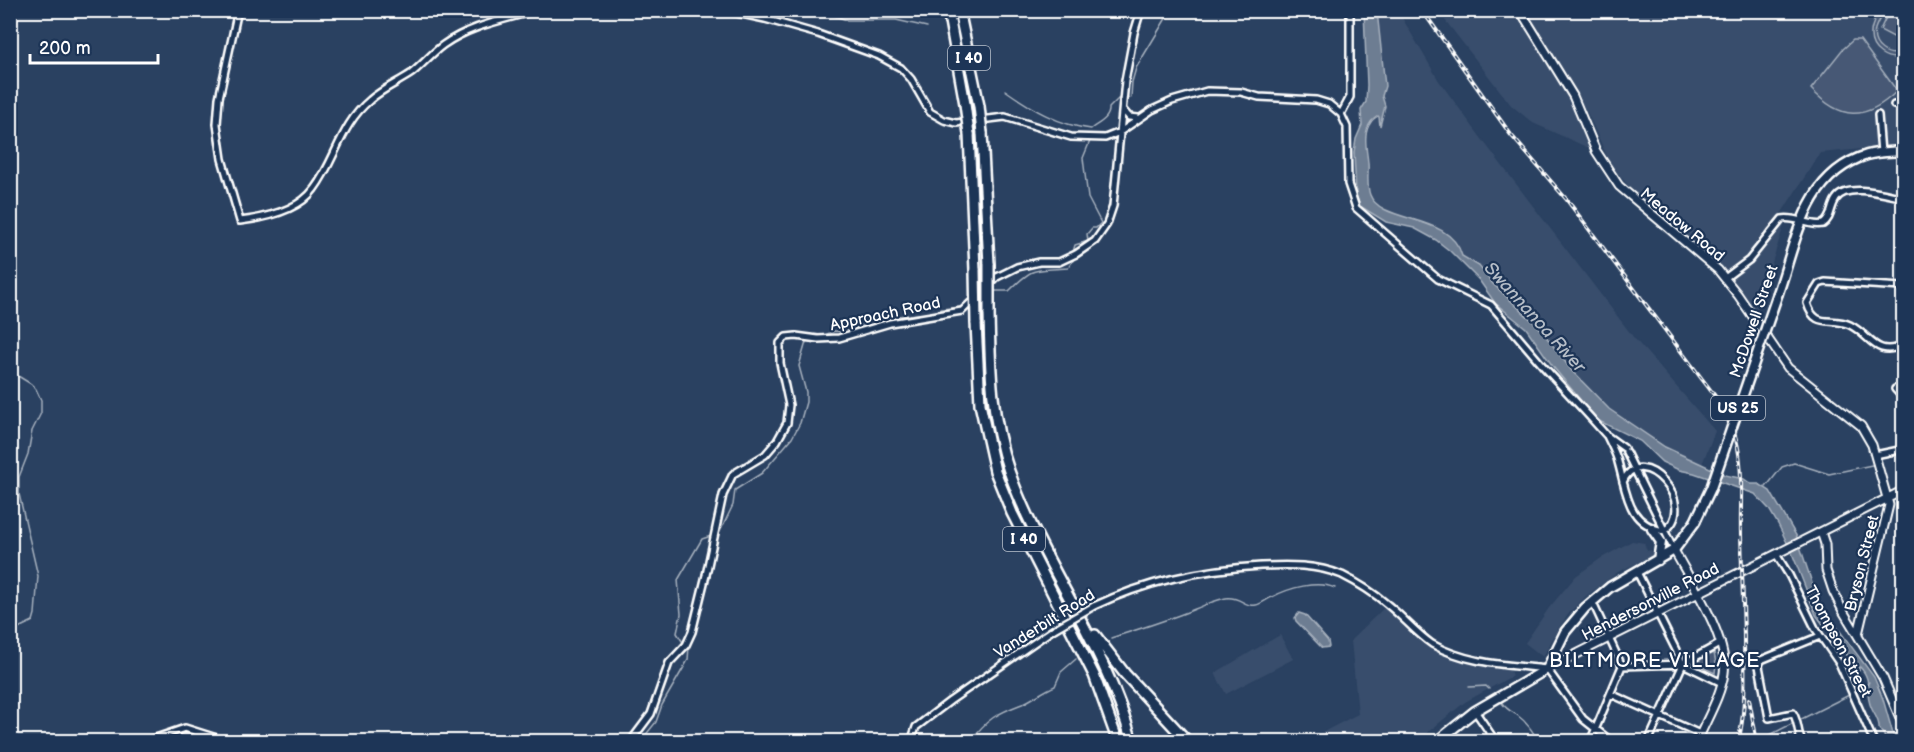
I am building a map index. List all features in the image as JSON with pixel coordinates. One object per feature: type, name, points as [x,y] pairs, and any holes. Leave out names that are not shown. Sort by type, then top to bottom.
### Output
[{"type":"highway","name":"I 40","points":[[948,10],[969,134],[980,404],[995,471],[1022,534],[1090,665],[1118,741]]},
{"type":"highway","name":"I 40","points":[[959,10],[979,106],[982,133],[993,402],[1009,470],[1026,512],[1112,682],[1132,741]]},
{"type":"highway","points":[[1081,618],[1125,674],[1188,741]]},
{"type":"highway","points":[[1111,718],[1113,741]]},
{"type":"main road","name":"Meadow Road","points":[[1520,10],[1573,96],[1596,151],[1610,175],[1634,201],[1703,256],[1725,278],[1785,365],[1861,426],[1869,437],[1887,498]]},
{"type":"main road","name":"McDowell Street","points":[[1674,550],[1695,522],[1711,488],[1802,222],[1813,197],[1828,176],[1856,159],[1881,153],[1904,151]]},
{"type":"main road","name":"Hendersonville Road","points":[[1436,741],[1475,711],[1547,669],[1904,490]]},
{"type":"main road","name":"Bryson Street","points":[[1858,634],[1887,516],[1889,505],[1887,498]]},
{"type":"main road","points":[[1652,529],[1661,542],[1658,560]]},
{"type":"main road","points":[[1821,532],[1825,544],[1826,570],[1843,611],[1883,678],[1904,728]]},
{"type":"main road","points":[[1674,550],[1698,593],[1721,643],[1725,666],[1722,683],[1697,741]]},
{"type":"main road","name":"US 25","points":[[1547,669],[1565,632],[1592,601],[1610,587],[1674,550]]},
{"type":"street","points":[[238,10],[219,98],[217,124],[222,159],[240,221],[260,219],[286,209],[300,202],[314,190],[340,137],[355,115],[369,100],[412,72],[441,46],[477,26],[537,10]]},
{"type":"street","points":[[723,10],[818,34],[885,59],[901,68],[911,79],[930,112],[944,120],[956,123],[1005,117],[1071,137],[1105,138],[1120,132],[1152,110],[1207,91],[1241,92],[1259,97],[1316,100],[1329,104],[1341,114],[1347,127],[1348,184],[1356,208],[1438,279],[1491,305],[1606,435],[1625,450],[1674,550]]},
{"type":"street","points":[[1120,132],[1125,81],[1141,10]]},
{"type":"street","points":[[1341,114],[1350,97],[1350,10]]},
{"type":"street","points":[[1894,105],[1904,106]]},
{"type":"street","points":[[1123,110],[1129,117],[1138,118]]},
{"type":"street","points":[[1878,115],[1881,153]]},
{"type":"street","name":"Approach Road","points":[[630,741],[651,714],[669,663],[686,645],[692,632],[723,495],[733,474],[765,454],[777,441],[787,423],[789,405],[780,363],[780,343],[786,336],[839,338],[890,324],[962,311],[998,277],[1017,267],[1039,262],[1059,262],[1077,254],[1095,241],[1107,224],[1113,206],[1120,132]]},
{"type":"street","points":[[1725,278],[1749,260],[1782,219],[1791,218],[1818,225],[1825,223],[1831,214],[1834,201],[1843,193],[1868,191],[1900,197],[1904,200]]},
{"type":"street","points":[[1903,286],[1825,282],[1819,284],[1807,303],[1813,317],[1821,321],[1852,326],[1876,346],[1892,350],[1904,345]]},
{"type":"street","points":[[1895,389],[1904,399]]},
{"type":"street","points":[[1606,435],[1616,456],[1623,482],[1629,504],[1634,515],[1652,529],[1664,531],[1672,526],[1675,516],[1674,500],[1668,484],[1658,474],[1648,469],[1634,470],[1626,474],[1623,482]]},
{"type":"street","points":[[1875,455],[1904,449]]},
{"type":"street","name":"Thompson Street","points":[[1780,553],[1820,636],[1839,663],[1874,741]]},
{"type":"street","name":"Vanderbilt Road","points":[[911,741],[916,727],[950,701],[1054,629],[1094,606],[1146,585],[1189,574],[1245,567],[1295,564],[1331,571],[1361,586],[1389,606],[1431,643],[1448,651],[1500,664],[1547,669]]},
{"type":"street","points":[[1637,572],[1683,663],[1722,683]]},
{"type":"street","points":[[1590,741],[1622,666],[1592,601]]},
{"type":"street","points":[[1802,741],[1793,713],[1769,718],[1759,666],[1761,660],[1820,636]]},
{"type":"street","points":[[1622,666],[1683,663],[1721,643]]},
{"type":"street","points":[[1648,741],[1683,663]]},
{"type":"street","points":[[1547,669],[1583,718],[1612,741]]},
{"type":"street","points":[[1611,694],[1700,734]]},
{"type":"street","points":[[1475,711],[1497,741]]},
{"type":"street","points":[[144,741],[185,728],[229,741]]},
{"type":"shaded area","points":[[1364,11],[1377,11],[1385,86],[1382,96],[1385,106],[1380,126],[1378,116],[1368,127],[1366,137],[1370,195],[1387,211],[1431,225],[1445,232],[1455,242],[1462,256],[1479,266],[1493,284],[1539,327],[1572,371],[1609,409],[1665,447],[1725,475],[1744,479],[1751,484],[1759,484],[1770,491],[1797,537],[1822,607],[1874,677],[1895,741],[1885,741],[1869,701],[1868,681],[1864,671],[1859,666],[1858,671],[1816,615],[1778,524],[1769,509],[1755,494],[1679,470],[1662,462],[1640,441],[1589,416],[1583,403],[1554,368],[1526,328],[1495,303],[1479,280],[1450,251],[1414,228],[1386,222],[1360,206],[1356,195],[1354,152],[1362,125],[1361,110],[1366,102]]},
{"type":"shaded area","points":[[1377,11],[1398,11],[1439,81],[1487,146],[1634,338],[1715,431],[1702,464],[1665,447],[1601,403],[1572,371],[1539,327],[1493,284],[1479,266],[1462,256],[1460,248],[1442,231],[1416,219],[1389,212],[1370,196],[1366,138],[1371,121],[1377,116],[1380,117],[1379,125],[1385,106],[1382,96],[1385,86],[1380,58],[1382,50]]},
{"type":"shaded area","points":[[1438,11],[1515,11],[1570,100],[1589,148],[1533,123],[1511,105]]},
{"type":"shaded area","points":[[1525,11],[1903,11],[1903,145],[1820,153],[1777,220],[1784,225],[1756,312],[1719,262],[1637,196],[1611,165],[1587,112]]},
{"type":"shaded area","points":[[1879,11],[1884,11],[1875,29],[1874,35],[1878,46],[1886,52],[1903,52],[1903,57],[1886,56],[1876,50],[1873,45],[1871,30]]},
{"type":"shaded area","points":[[1889,11],[1903,11],[1903,42],[1880,30]]},
{"type":"shaded area","points":[[1853,40],[1860,40],[1897,91],[1874,108],[1853,113],[1832,107],[1811,89],[1842,50]]},
{"type":"shaded area","points":[[1632,541],[1644,543],[1647,551],[1651,550],[1653,555],[1618,572],[1585,597],[1558,629],[1543,657],[1525,643],[1549,608],[1576,576]]},
{"type":"shaded area","points":[[1385,607],[1415,637],[1440,653],[1455,659],[1506,668],[1510,670],[1512,676],[1465,702],[1417,741],[1306,741],[1358,714],[1351,640]]},
{"type":"shaded area","points":[[1299,613],[1305,615],[1328,641],[1329,647],[1322,648],[1296,621],[1295,618]]},
{"type":"shaded area","points":[[1280,635],[1293,659],[1226,694],[1215,673]]},
{"type":"shaded area","points":[[1714,653],[1715,673],[1693,663]]},
{"type":"waterway","points":[[816,10],[847,20],[896,20],[927,27]]},
{"type":"waterway","points":[[1127,100],[1131,97],[1136,68],[1171,10]]},
{"type":"waterway","points":[[1005,90],[1046,115],[1067,124],[1091,129]]},
{"type":"waterway","points":[[1092,128],[1106,117],[1109,108],[1120,99]]},
{"type":"waterway","points":[[1073,252],[1075,245],[1088,241],[1087,234],[1101,223],[1088,198],[1083,158],[1090,141]]},
{"type":"waterway","points":[[994,291],[1009,291],[1024,277],[1035,271],[1068,268],[1074,259]]},
{"type":"waterway","points":[[814,336],[823,336],[834,331],[847,332],[874,318],[932,313],[941,309],[961,307]]},
{"type":"waterway","points":[[718,536],[733,505],[735,490],[762,473],[792,438],[800,423],[806,402],[806,392],[799,366],[806,342]]},
{"type":"waterway","points":[[10,371],[31,384],[41,400],[41,413],[32,431],[28,454],[19,477],[19,494],[38,576],[35,614],[33,621],[10,632]]},
{"type":"waterway","points":[[1766,487],[1782,467],[1794,463],[1829,474],[1872,465]]},
{"type":"waterway","points":[[682,641],[677,633],[681,614],[678,580],[702,539],[711,536]]},
{"type":"waterway","points":[[1111,638],[1222,599],[1231,598],[1252,605],[1260,604],[1286,591],[1303,586],[1320,585],[1335,588]]},
{"type":"waterway","points":[[640,742],[656,722],[662,705],[688,660],[689,646]]},
{"type":"waterway","points":[[970,742],[993,718],[1055,686],[1061,672],[1076,659]]},
{"type":"waterway","points":[[1756,742],[1863,688],[1869,682]]},
{"type":"waterway","points":[[1469,687],[1486,686],[1489,689]]},
{"type":"waterway","points":[[1502,703],[1524,721],[1539,742]]},
{"type":"railway","points":[[1422,10],[1511,135],[1567,200],[1713,393],[1730,422],[1736,439],[1741,474],[1744,689],[1743,716],[1738,742]]},
{"type":"railway","points":[[1749,699],[1757,742]]},
{"type":"district","name":"BILTMORE VILLAGE","points":[[1655,660]]},
{"type":"water label","name":"Swannanoa River","points":[[1535,317]]}]
